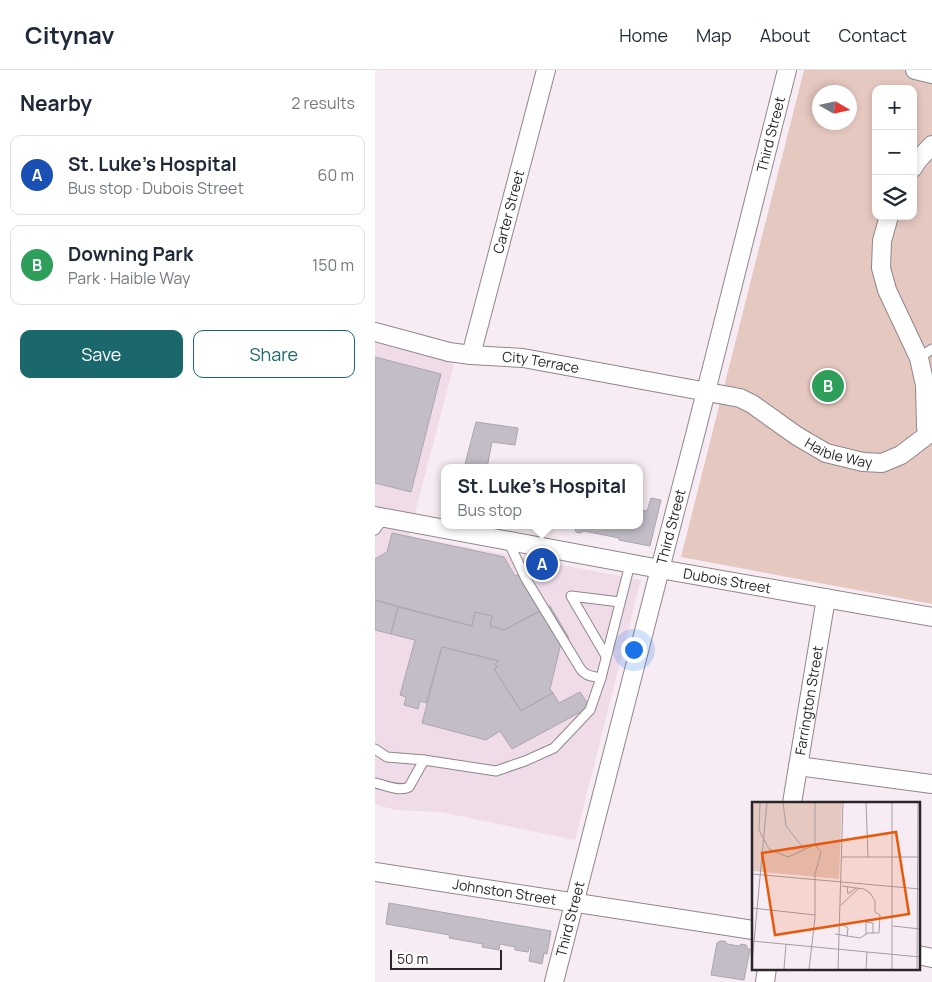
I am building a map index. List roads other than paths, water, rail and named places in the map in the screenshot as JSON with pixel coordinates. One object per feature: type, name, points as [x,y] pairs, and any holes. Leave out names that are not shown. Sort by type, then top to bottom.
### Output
[{"type":"street","name":"Carter Street","points":[[471,355],[546,70]]},
{"type":"street","name":"Third Street","points":[[554,982],[787,70]]},
{"type":"street","points":[[915,70],[932,74]]},
{"type":"street","points":[[917,163],[932,145]]},
{"type":"street","name":"Haible Way","points":[[706,392],[740,398],[825,453],[863,462],[882,463],[901,455],[931,435],[926,428],[926,353],[887,290],[881,268],[882,241],[888,220]]},
{"type":"street","name":"City Terrace","points":[[375,332],[449,352],[523,358],[706,392]]},
{"type":"street","name":"Dubois Street","points":[[378,521],[508,541],[932,617]]},
{"type":"street","name":"Farrington Street","points":[[792,802],[826,598]]},
{"type":"street","points":[[798,766],[932,784]]},
{"type":"street","name":"Johnston Street","points":[[375,872],[752,930]]},
{"type":"street","points":[[919,956],[932,958]]},
{"type":"lane","points":[[508,541],[526,579],[580,668],[588,676],[601,678]]},
{"type":"lane","points":[[375,749],[387,757],[424,760],[496,772],[554,748],[590,710],[601,678],[630,564]]},
{"type":"lane","points":[[606,656],[571,596],[621,602]]},
{"type":"lane","points":[[375,783],[405,789],[409,786],[424,760]]},
{"type":"place","name":"Downing Park","points":[[828,386]]},
{"type":"place","name":"St. Luke's Hospital","points":[[542,564]]}]
